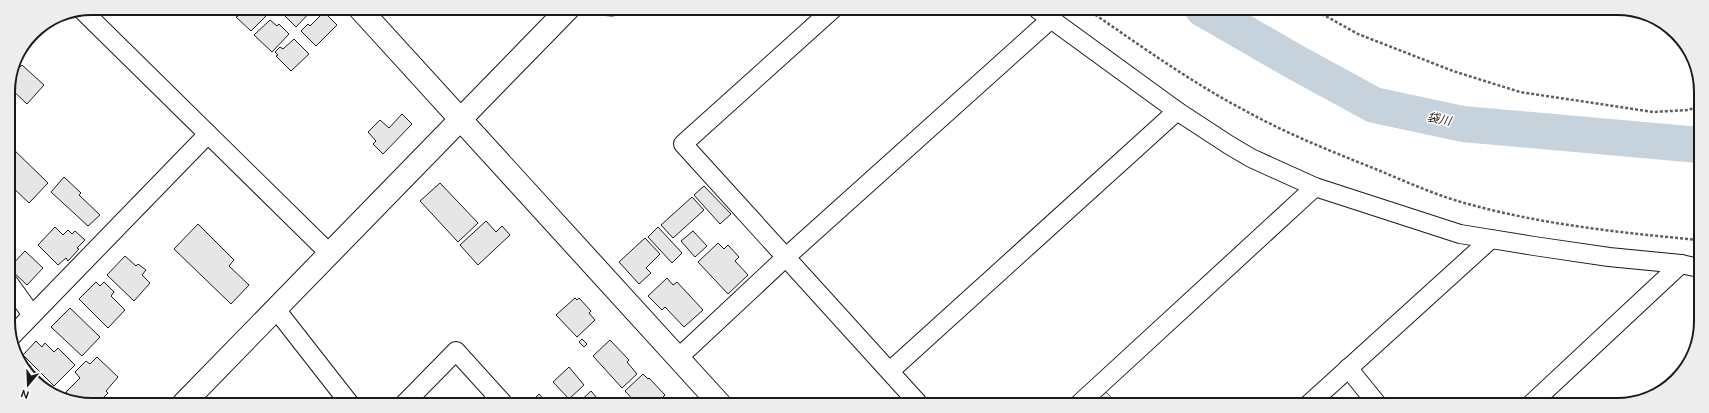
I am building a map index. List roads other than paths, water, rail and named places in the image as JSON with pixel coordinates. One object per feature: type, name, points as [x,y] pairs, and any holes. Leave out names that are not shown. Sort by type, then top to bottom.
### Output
[{"type":"street","points":[[88,15],[330,254]]},
{"type":"street","points":[[365,15],[715,398]]},
{"type":"street","points":[[189,398],[561,15]]},
{"type":"street","points":[[826,15],[683,144],[914,398]]},
{"type":"street","points":[[678,358],[1043,15]]},
{"type":"street","points":[[1045,15],[1177,111],[1251,158],[1315,188],[1460,234],[1609,257],[1681,264],[1694,267]]},
{"type":"street","points":[[890,372],[1177,111]]},
{"type":"street","points":[[16,332],[208,134]]},
{"type":"street","points":[[1086,398],[1315,188]]},
{"type":"street","points":[[1315,398],[1491,239]]},
{"type":"street","points":[[1537,398],[1681,264]]},
{"type":"street","points":[[15,291],[32,315]]},
{"type":"street","points":[[275,308],[345,398]]},
{"type":"street","points":[[410,398],[456,351],[499,398]]},
{"type":"street","points":[[1348,368],[1372,398]]},
{"type":"waterway","name":"袋川","points":[[1213,15],[1374,105],[1463,124],[1694,145]]}]
